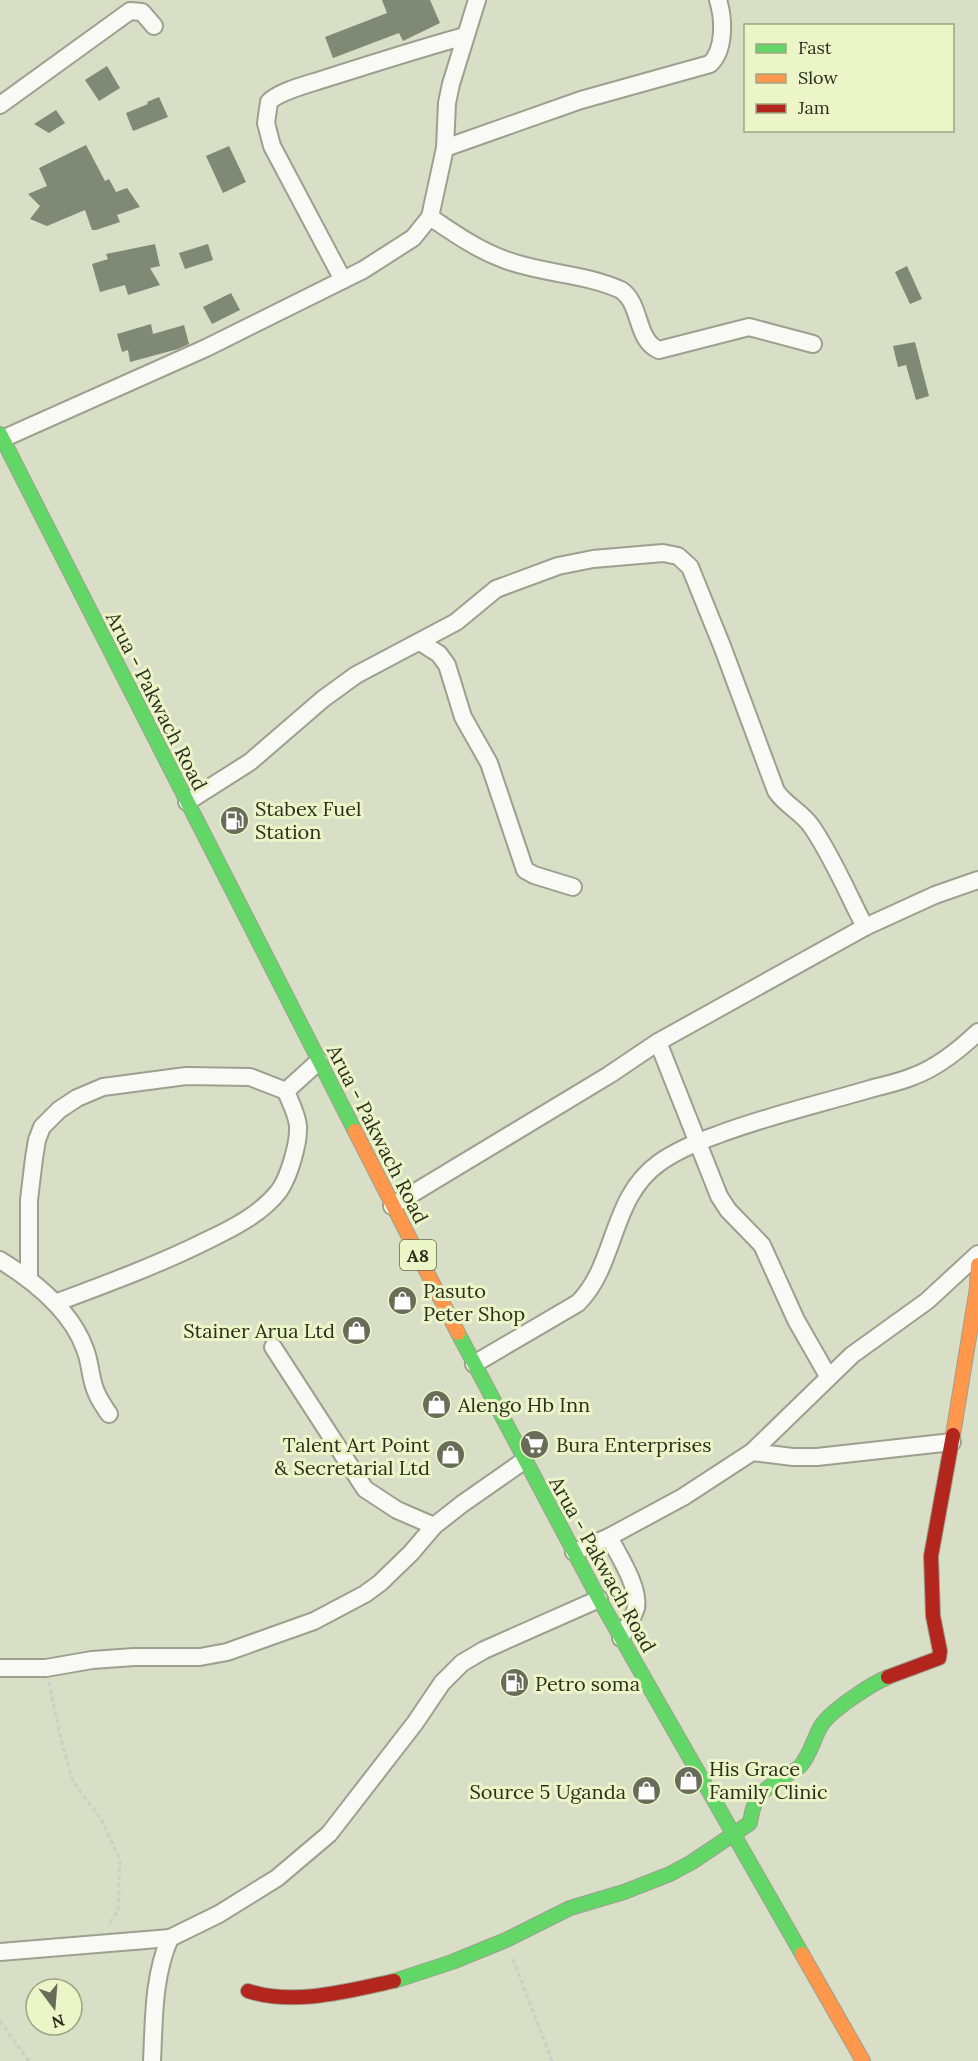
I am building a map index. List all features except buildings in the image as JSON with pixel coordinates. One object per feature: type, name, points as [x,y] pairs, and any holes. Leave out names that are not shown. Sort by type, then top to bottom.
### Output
[{"type":"main road","name":"Arua - Pakwach Road","points":[[1,437],[474,1364],[599,1599],[863,2061]]},
{"type":"main road","points":[[248,1991],[270,1997],[291,1998],[351,1990],[397,1980],[452,1962],[506,1940],[570,1908],[624,1892],[670,1874],[750,1823],[752,1806],[758,1796],[803,1763],[822,1724],[843,1705],[878,1681],[938,1660],[940,1656],[933,1616],[931,1556],[977,1288],[978,1265]]},
{"type":"street","points":[[1,437],[206,348],[343,280],[407,242],[430,217],[445,148],[447,103],[477,0]]},
{"type":"street","points":[[445,148],[581,100],[710,64],[716,57],[721,39],[722,20],[718,0]]},
{"type":"street","points":[[0,105],[128,12],[142,12],[154,26]]},
{"type":"street","points":[[343,280],[272,146],[266,123],[269,102],[277,96],[302,86],[465,36]]},
{"type":"street","points":[[430,217],[473,246],[504,260],[621,290],[627,294],[634,306],[646,340],[659,350],[749,327],[813,344]]},
{"type":"street","points":[[187,802],[250,762],[323,699],[356,675],[456,622],[496,589],[558,566],[593,559],[663,553],[678,556],[690,567],[723,645],[776,791],[812,826],[865,927]]},
{"type":"street","points":[[420,642],[436,650],[447,665],[463,717],[489,763],[525,870],[573,887]]},
{"type":"street","points":[[392,1206],[599,1081],[658,1042],[865,927],[935,895],[978,880]]},
{"type":"street","points":[[474,1364],[578,1303],[585,1296],[596,1279],[611,1238],[634,1189],[646,1174],[670,1156],[751,1122],[914,1076],[949,1058],[978,1032]]},
{"type":"street","points":[[658,1042],[723,1203],[762,1245],[796,1320],[828,1376]]},
{"type":"street","points":[[286,1091],[319,1061]]},
{"type":"street","points":[[29,1279],[29,1200],[34,1158],[42,1127],[59,1110],[77,1098],[103,1087],[186,1076],[250,1077],[286,1091],[298,1125],[296,1146],[280,1190],[266,1204],[239,1225],[182,1253],[55,1303]]},
{"type":"street","points":[[574,1552],[609,1537],[682,1497],[752,1452],[828,1376],[871,1340],[927,1301],[978,1254]]},
{"type":"street","points":[[0,1260],[29,1279],[55,1303],[76,1330],[85,1347],[96,1394],[109,1414]]},
{"type":"street","points":[[273,1347],[365,1489],[397,1510],[434,1526]]},
{"type":"street","points":[[752,1452],[793,1457],[817,1457],[952,1442]]},
{"type":"street","points":[[0,1668],[46,1668],[105,1659],[200,1658],[269,1639],[314,1621],[365,1594],[411,1553],[434,1526],[462,1503],[525,1460]]},
{"type":"street","points":[[609,1537],[635,1594],[635,1611],[621,1638]]},
{"type":"street","points":[[0,1952],[170,1938],[219,1914],[277,1878],[329,1834],[415,1724],[442,1683],[462,1663],[484,1650],[599,1599]]},
{"type":"street","points":[[152,2061],[160,1963],[170,1938]]},
{"type":"path","points":[[46,1668],[61,1740],[73,1782],[101,1819],[120,1860],[118,1910],[96,1944]]},
{"type":"path","points":[[506,1940],[552,2061]]},
{"type":"path","points":[[0,2021],[29,2061]]},
{"type":"traffic: fast","points":[[0,434],[355,1131]]},
{"type":"traffic: fast","points":[[458,1333],[599,1599],[802,1954]]},
{"type":"traffic: fast","points":[[394,1981],[452,1962],[506,1940],[570,1908],[624,1892],[670,1874],[692,1862],[750,1823],[754,1805],[761,1793],[801,1766],[821,1726],[833,1713],[888,1677]]},
{"type":"traffic: slow","points":[[355,1131],[458,1333]]},
{"type":"traffic: slow","points":[[953,1435],[977,1288],[978,1265]]},
{"type":"traffic: slow","points":[[802,1954],[863,2061]]},
{"type":"traffic: jam","points":[[888,1677],[939,1658],[940,1651],[933,1616],[931,1556],[953,1435]]},
{"type":"traffic: jam","points":[[248,1991],[266,1995],[302,1997],[340,1993],[394,1981]]},
{"type":"place","name":"Stabex Fuel Station","points":[[234,820]]},
{"type":"place","name":"Pasuto Peter Shop","points":[[402,1301]]},
{"type":"place","name":"Stainer Arua Ltd","points":[[356,1330]]},
{"type":"place","name":"Alengo Hb Inn","points":[[437,1404]]},
{"type":"place","name":"Bura Enterprises","points":[[535,1444]]},
{"type":"place","name":"Talent Art Point & Secretarial Ltd","points":[[451,1455]]},
{"type":"place","name":"Petro soma","points":[[514,1683]]},
{"type":"place","name":"His Grace Family Clinic","points":[[688,1780]]},
{"type":"place","name":"Source 5 Uganda","points":[[647,1791]]}]
